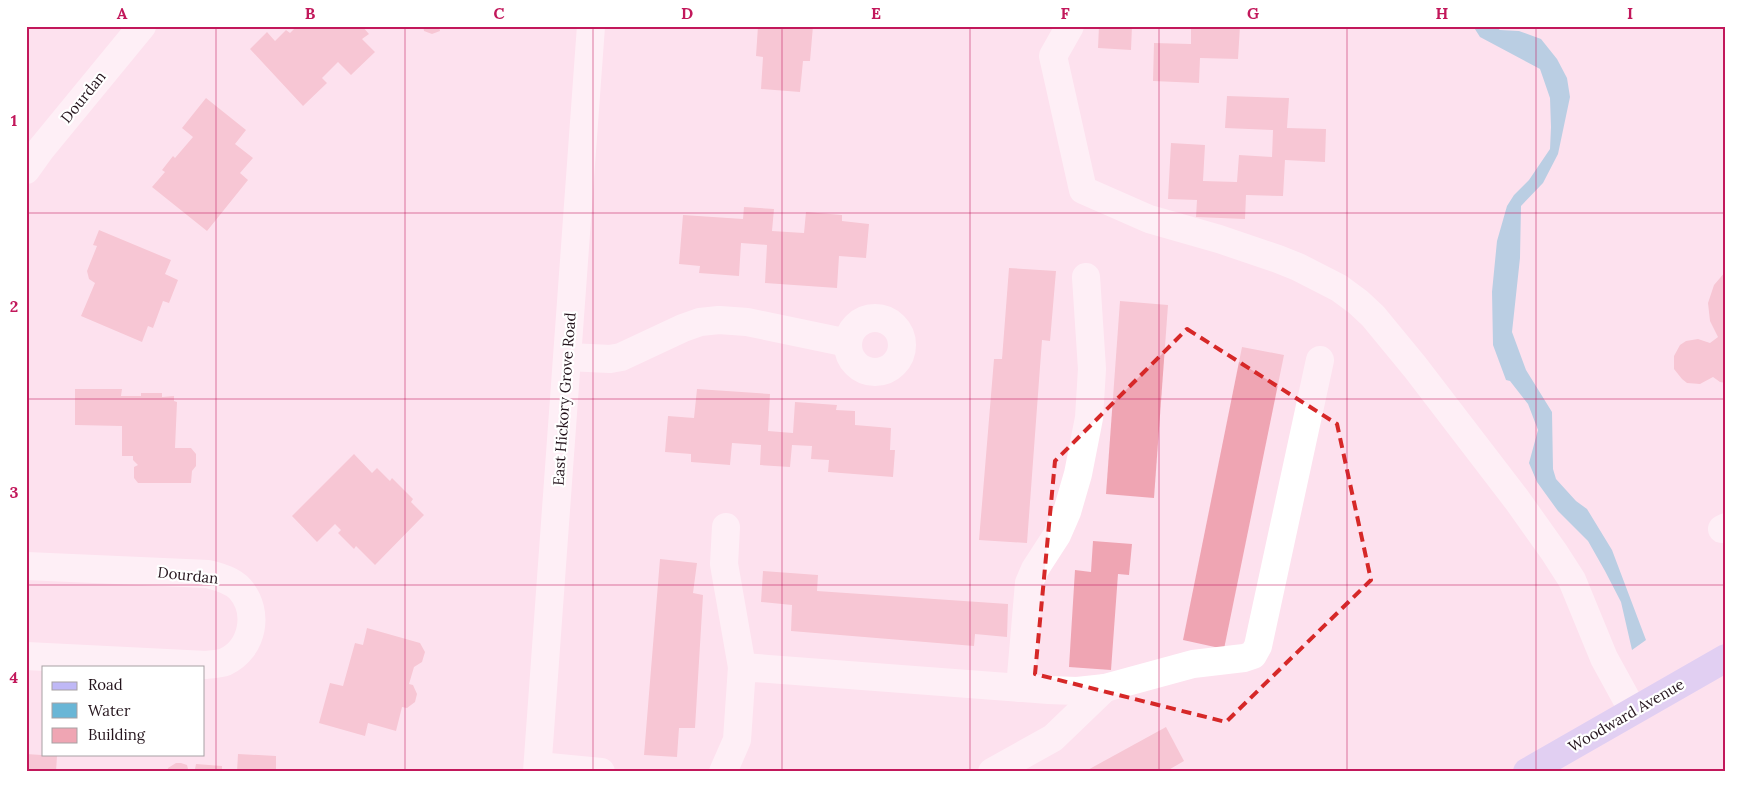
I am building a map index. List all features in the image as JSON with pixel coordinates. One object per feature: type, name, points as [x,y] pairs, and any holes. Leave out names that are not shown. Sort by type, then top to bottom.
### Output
[{"type":"main road","name":"Woodward Avenue","points":[[1527,772],[1726,658]]},
{"type":"street","name":"Dourdan","points":[[26,170],[142,26]]},
{"type":"street","name":"East Hickory Grove Road","points":[[538,769],[592,26]]},
{"type":"street","points":[[1070,26],[1053,56],[1083,190],[1149,219],[1219,239],[1278,259],[1339,288],[1368,312],[1415,367],[1517,500],[1554,552],[1572,580],[1604,658],[1633,711]]},
{"type":"street","points":[[1020,688],[1029,583],[1057,535],[1067,512],[1078,474],[1089,418],[1092,369],[1086,277]]},
{"type":"street","points":[[568,357],[610,359],[622,357],[683,328],[700,322],[719,320],[747,322],[848,343]]},
{"type":"street","points":[[742,667],[1077,691],[1105,688],[1193,664],[1244,658],[1253,655],[1258,646],[1320,360]]},
{"type":"street","points":[[723,772],[737,740],[742,667],[724,564],[726,527]]},
{"type":"street","name":"Dourdan","points":[[26,566],[208,574],[225,579],[240,588],[249,605],[252,623],[247,641],[238,654],[224,663],[206,665],[26,656]]},
{"type":"street","points":[[992,772],[1053,738],[1105,688]]},
{"type":"street","points":[[538,769],[601,772]]},
{"type":"highlighted area","points":[[1187,329],[1337,424],[1371,580],[1226,722],[1035,674],[1055,461]]},
{"type":"water","points":[[1473,26],[1495,26],[1500,30],[1519,31],[1541,39],[1557,59],[1567,78],[1570,97],[1558,154],[1543,183],[1521,206],[1520,258],[1512,332],[1526,370],[1552,412],[1553,469],[1556,479],[1576,501],[1587,509],[1612,550],[1646,640],[1632,650],[1621,602],[1605,571],[1588,541],[1558,511],[1537,482],[1529,463],[1538,430],[1528,404],[1510,381],[1506,380],[1493,345],[1492,292],[1497,241],[1507,206],[1514,195],[1529,180],[1550,149],[1550,98],[1540,69],[1480,37]]},
{"type":"building","points":[[297,26],[362,26],[369,34],[362,39],[375,52],[351,75],[338,62],[322,78],[327,83],[303,106],[250,49],[267,32],[275,41],[286,30],[290,33]]},
{"type":"building","points":[[423,26],[439,26],[440,31],[432,34],[424,31]]},
{"type":"building","points":[[758,26],[813,26],[810,61],[803,61],[800,92],[761,89],[763,57],[756,56]]},
{"type":"building","points":[[1099,26],[1132,26],[1131,50],[1098,48]]},
{"type":"building","points":[[1191,26],[1240,26],[1238,59],[1200,58],[1199,83],[1153,81],[1154,43],[1191,44]]},
{"type":"building","points":[[1227,96],[1289,98],[1287,128],[1326,129],[1325,162],[1285,160],[1283,196],[1246,195],[1245,219],[1196,217],[1197,200],[1168,199],[1171,143],[1205,145],[1203,181],[1237,182],[1239,155],[1272,157],[1273,130],[1225,128]]},
{"type":"building","points":[[206,98],[246,130],[235,144],[253,158],[240,173],[248,180],[207,231],[152,187],[165,172],[162,170],[173,156],[175,158],[193,137],[182,128]]},
{"type":"building","points":[[744,207],[774,209],[772,231],[804,233],[806,212],[842,215],[842,221],[869,224],[866,258],[839,256],[837,288],[765,283],[767,245],[741,243],[739,276],[699,273],[700,266],[679,264],[683,215],[743,219]]},
{"type":"building","points":[[99,230],[171,260],[165,274],[178,280],[169,303],[163,301],[153,328],[148,326],[142,342],[81,316],[95,283],[89,279],[87,271],[97,246],[93,245]]},
{"type":"building","points":[[1009,268],[1056,271],[1050,341],[1042,340],[1027,543],[979,540],[994,359],[1002,359]]},
{"type":"building","points":[[1726,271],[1726,383],[1720,382],[1713,377],[1700,384],[1687,383],[1674,369],[1674,356],[1680,345],[1686,341],[1698,339],[1710,343],[1718,337],[1710,321],[1708,303],[1714,285]]},
{"type":"building","points":[[1120,301],[1168,305],[1154,498],[1106,494]]},
{"type":"building","points":[[1242,347],[1284,355],[1224,649],[1183,640]]},
{"type":"building","points":[[75,389],[122,389],[121,396],[141,396],[141,393],[162,393],[162,397],[174,396],[174,401],[177,402],[175,448],[191,448],[196,454],[196,466],[192,471],[191,483],[138,483],[134,478],[134,467],[138,465],[133,460],[133,456],[122,456],[122,426],[75,425]]},
{"type":"building","points":[[697,389],[770,394],[768,431],[793,433],[795,402],[837,405],[836,410],[855,411],[855,425],[891,428],[890,450],[895,450],[893,477],[828,472],[829,460],[811,459],[812,446],[792,445],[790,467],[760,465],[761,445],[732,443],[730,465],[691,462],[691,454],[665,452],[668,416],[694,418]]},
{"type":"building","points":[[354,454],[372,473],[377,468],[390,481],[392,478],[413,499],[411,502],[424,515],[375,565],[356,546],[354,549],[338,533],[341,530],[335,524],[317,542],[292,516]]},
{"type":"building","points":[[1093,541],[1132,544],[1129,575],[1118,574],[1111,670],[1069,667],[1075,570],[1091,572]]},
{"type":"building","points":[[660,559],[697,563],[693,593],[703,595],[695,728],[679,728],[677,757],[644,755]]},
{"type":"building","points":[[763,571],[818,575],[817,591],[1008,604],[1007,637],[975,634],[974,646],[791,631],[792,605],[761,602]]},
{"type":"building","points":[[367,628],[420,643],[425,652],[422,662],[414,667],[409,684],[413,685],[417,694],[415,702],[407,708],[402,707],[396,731],[368,723],[365,736],[319,723],[330,683],[343,686],[355,643],[363,645]]},
{"type":"building","points":[[1166,727],[1184,761],[1165,772],[1084,772]]},
{"type":"building","points":[[26,754],[57,756],[56,772],[26,772]]},
{"type":"building","points":[[238,754],[276,756],[276,772],[237,772]]},
{"type":"building","points":[[176,763],[187,765],[188,769],[195,769],[196,764],[222,766],[222,772],[167,772],[168,768]]}]
